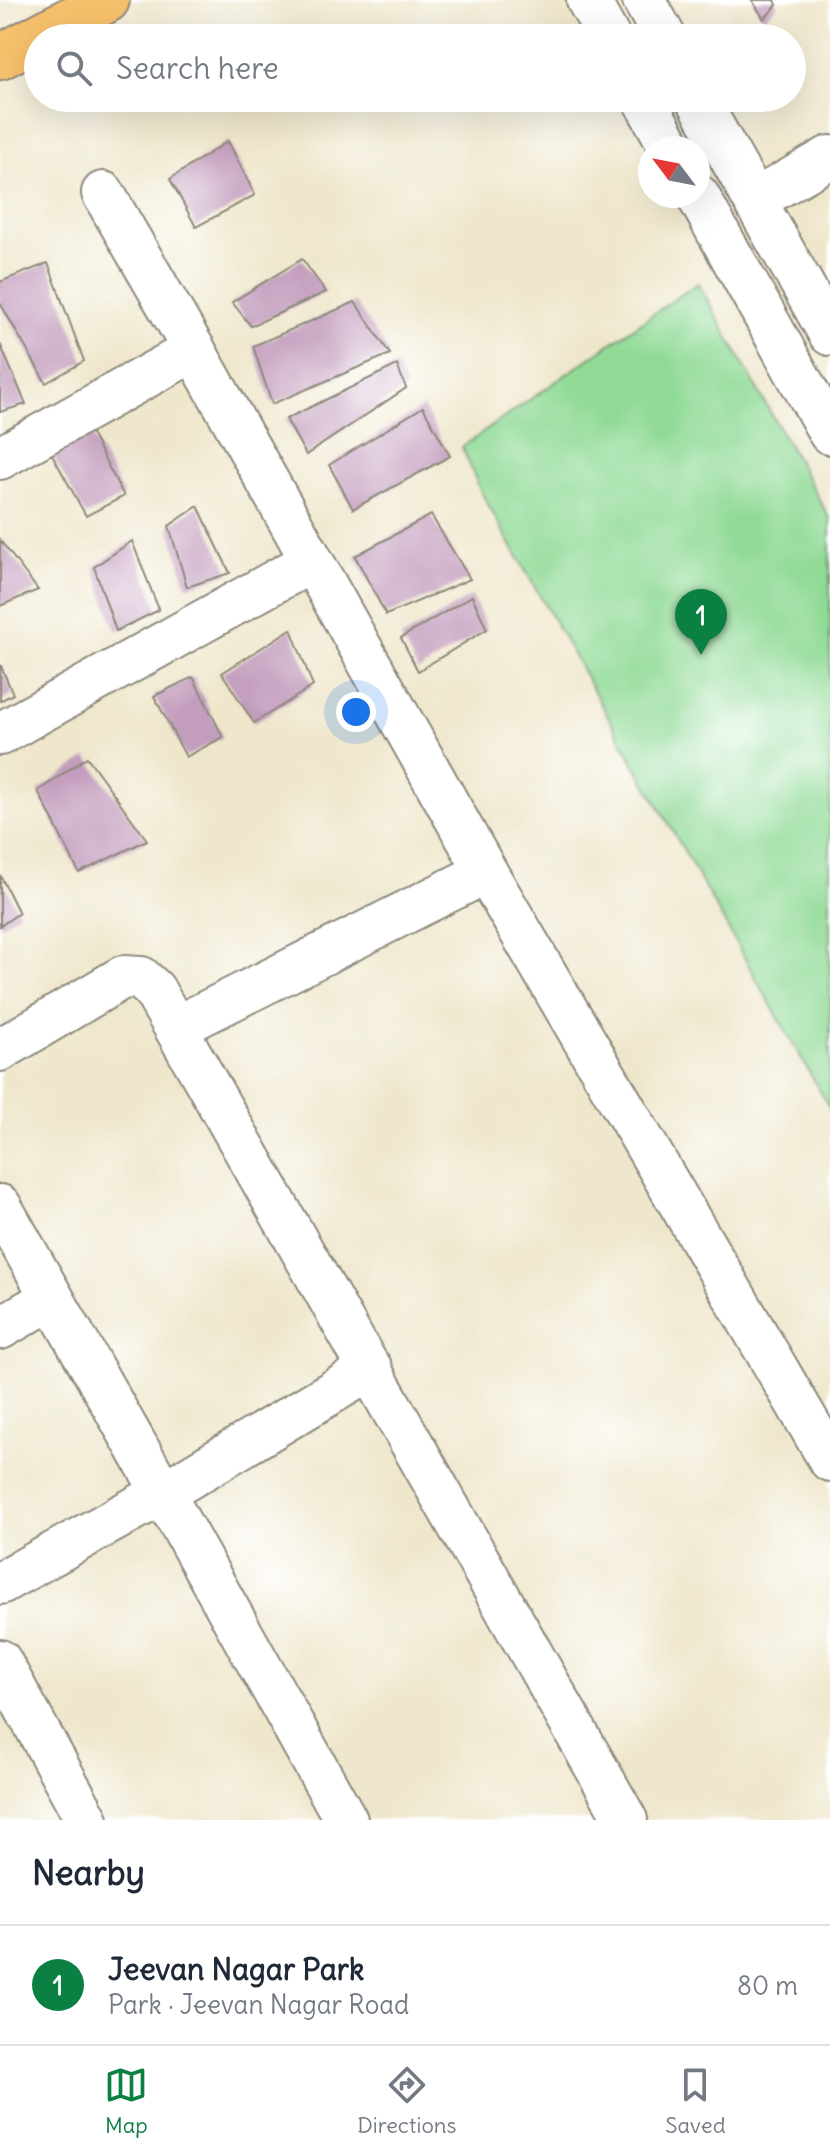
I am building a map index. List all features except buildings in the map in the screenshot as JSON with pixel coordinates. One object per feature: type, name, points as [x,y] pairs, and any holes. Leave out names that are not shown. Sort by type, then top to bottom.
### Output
[{"type":"main road","points":[[62,24],[107,0]]},
{"type":"main road","points":[[0,57],[24,44]]},
{"type":"street","points":[[588,0],[601,24]]},
{"type":"street","points":[[644,0],[657,24]]},
{"type":"street","points":[[651,112],[664,136]]},
{"type":"street","points":[[705,112],[830,334]]},
{"type":"street","points":[[755,200],[830,157]]},
{"type":"street","points":[[103,193],[486,872],[830,1460]]},
{"type":"street","points":[[705,208],[830,433]]},
{"type":"street","points":[[0,458],[194,350]]},
{"type":"street","points":[[0,734],[310,562]]},
{"type":"street","points":[[177,1027],[486,872]]},
{"type":"street","points":[[0,1050],[128,976],[148,983],[177,1027],[626,1820]]},
{"type":"street","points":[[0,1206],[346,1820]]},
{"type":"street","points":[[0,1328],[52,1298]]},
{"type":"street","points":[[0,1583],[163,1493],[371,1369]]},
{"type":"street","points":[[0,1661],[87,1820]]},
{"type":"green space","points":[[698,283],[830,519],[830,1109],[481,492],[462,447]]},
{"type":"place","name":"Jeevan Nagar Park","points":[[701,655]]}]
